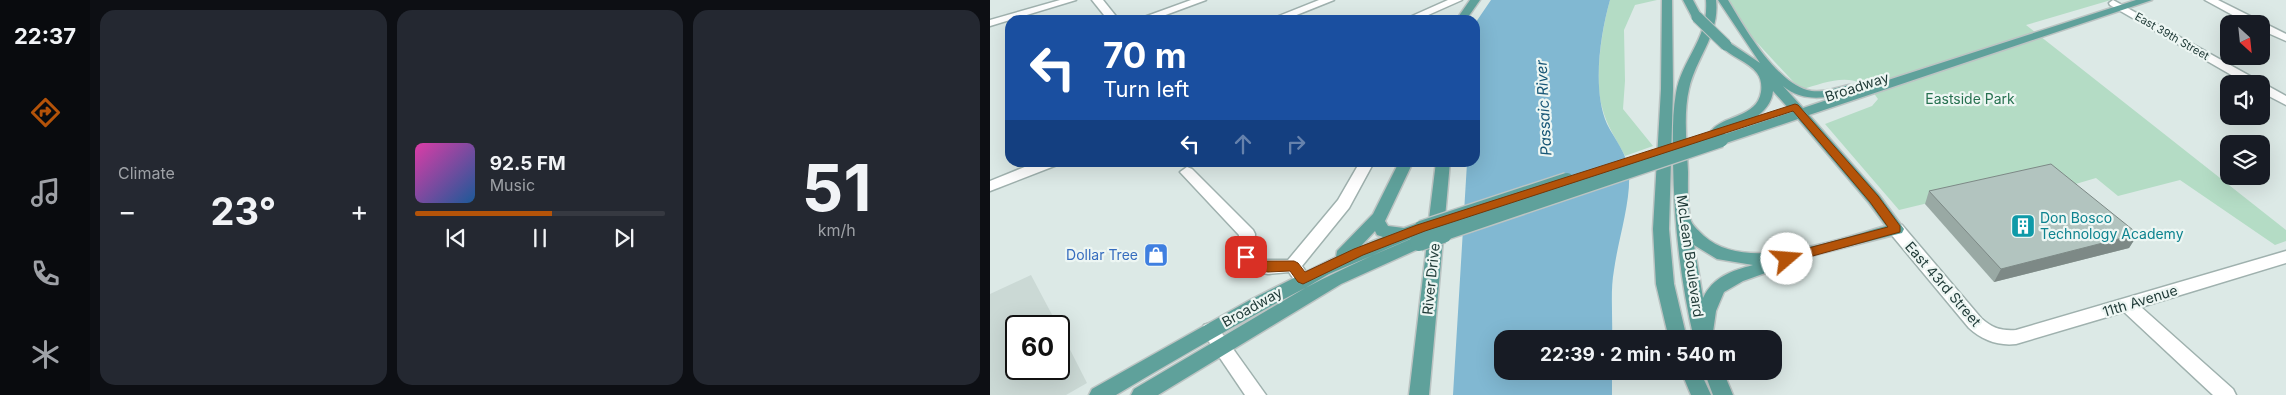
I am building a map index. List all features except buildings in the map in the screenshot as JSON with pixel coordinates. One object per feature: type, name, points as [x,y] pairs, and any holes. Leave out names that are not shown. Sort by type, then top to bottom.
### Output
[{"type":"main road","points":[[1464,15],[1475,0]]},
{"type":"main road","name":"McLean Boulevard","points":[[1667,0],[1667,99],[1661,211],[1661,258],[1666,296],[1675,330]]},
{"type":"main road","points":[[1683,222],[1699,241],[1724,255],[1747,259],[1796,254],[1896,229],[1874,199],[1798,110],[1765,75],[1726,45],[1696,17],[1688,0]]},
{"type":"main road","name":"McLean Boulevard","points":[[1703,330],[1690,273],[1683,222],[1680,167],[1682,90],[1690,66],[1709,33],[1713,19],[1711,0]]},
{"type":"main road","points":[[1723,0],[1740,30],[1790,87],[1813,95],[1864,89]]},
{"type":"main road","name":"Broadway","points":[[1099,395],[1210,330],[1298,272],[1327,267],[2120,4],[2147,0]]},
{"type":"main road","points":[[1719,136],[1763,105],[1769,92],[1765,75]]},
{"type":"main road","points":[[1719,136],[1779,124],[1792,125],[1804,129],[1827,144]]},
{"type":"main road","points":[[1404,167],[1377,221],[1378,227],[1390,234],[1420,235]]},
{"type":"main road","name":"River Drive","points":[[1419,395],[1442,167]]},
{"type":"main road","points":[[1327,267],[1350,249],[1380,216]]},
{"type":"main road","name":"Broadway","points":[[1141,395],[1335,279],[1420,235]]},
{"type":"main road","points":[[1706,330],[1707,308],[1716,289],[1734,277],[1768,267],[1796,254]]},
{"type":"main road","points":[[1694,380],[1701,395]]},
{"type":"main road","points":[[1717,380],[1723,395]]},
{"type":"street","points":[[1020,15],[1071,0]]},
{"type":"street","points":[[1097,0],[1110,15]]},
{"type":"street","points":[[1156,15],[1201,0]]},
{"type":"street","points":[[1288,15],[1329,0]]},
{"type":"street","points":[[1420,15],[1457,0]]},
{"type":"street","points":[[2210,0],[2240,15]]},
{"type":"street","name":"East 39th Street","points":[[2120,4],[2241,75]]},
{"type":"street","points":[[990,24],[1005,20]]},
{"type":"street","points":[[2270,30],[2286,38]]},
{"type":"street","points":[[2270,92],[2286,101]]},
{"type":"street","points":[[990,186],[1039,167]]},
{"type":"street","points":[[1187,172],[1247,234],[1246,257],[1254,266],[1298,272],[1361,176],[1365,167]]},
{"type":"street","name":"East 43rd Street","points":[[1896,229],[1975,323],[1993,335]]},
{"type":"street","name":"11th Avenue","points":[[1993,335],[2001,338],[2016,336],[2286,257]]},
{"type":"street","points":[[2128,304],[2226,395]]},
{"type":"street","points":[[1210,330],[1256,395]]},
{"type":"shaded area","points":[[1031,275],[1052,315],[1005,315],[1005,380],[1070,380],[1070,350],[1087,383],[1066,395],[990,395],[990,294]]},
{"type":"green space","points":[[1610,0],[1657,0],[1635,5],[1624,30],[1625,81],[1623,109],[1653,146],[1625,156],[1606,120],[1600,95],[1600,53]]},
{"type":"green space","name":"Eastside Park","points":[[1726,0],[2111,0],[2026,25],[2220,178],[2220,185],[2229,185],[2286,230],[2286,241],[2275,245],[2180,180],[2118,196],[2096,178],[2062,188],[2044,175],[1899,210],[1825,124],[1872,106],[1878,99],[1862,84],[1853,81],[1833,81],[1801,90],[1749,34]]},
{"type":"water","name":"Passaic River","points":[[1491,0],[1610,0],[1603,29],[1599,62],[1600,95],[1602,110],[1607,124],[1626,159],[1629,172],[1628,196],[1613,278],[1612,330],[1494,330],[1494,380],[1612,380],[1612,395],[1453,395],[1467,167],[1480,167],[1480,16]]},
{"type":"place","name":"Don Bosco Technology Academy","points":[[2023,226]]},
{"type":"place","name":"Dollar Tree","points":[[1156,255]]},
{"type":"route","points":[[1246,257],[1254,266],[1268,268],[1294,266],[1303,279],[1358,252],[1421,228],[1795,107],[1874,199],[1896,229],[1796,254],[1787,259]]}]
